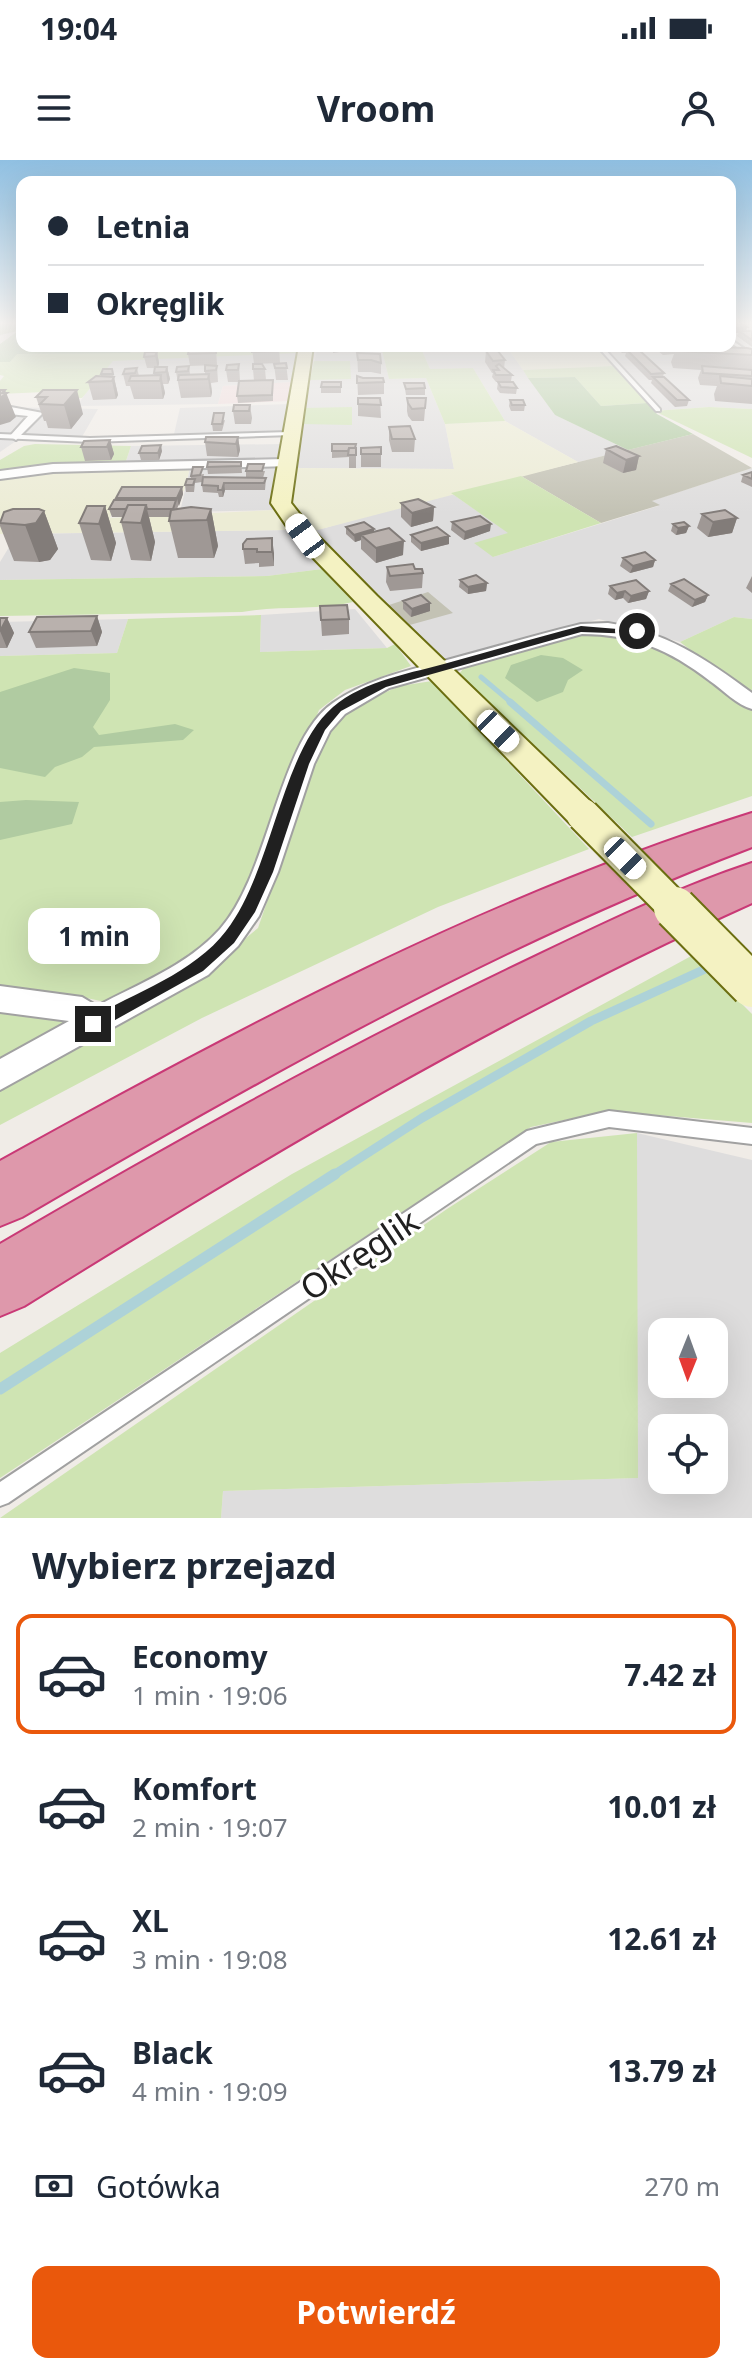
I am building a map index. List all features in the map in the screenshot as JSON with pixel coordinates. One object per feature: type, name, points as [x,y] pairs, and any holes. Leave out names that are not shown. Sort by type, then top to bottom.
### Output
[{"type":"highway","points":[[0,1195],[213,1076],[405,976],[549,910],[752,829]]},
{"type":"highway","points":[[0,1282],[193,1165],[439,1028],[604,947],[752,882]]},
{"type":"street","points":[[298,387],[281,503],[297,525],[434,668],[752,986]]},
{"type":"street","points":[[0,409],[37,413],[16,436]]},
{"type":"street","points":[[0,475],[53,468],[285,463]]},
{"type":"street","points":[[0,1075],[198,966],[229,938],[250,908],[266,872],[303,764],[321,728],[338,709],[382,684],[581,629],[606,627],[637,631],[666,642],[752,703]]},
{"type":"street","points":[[0,999],[82,1010],[93,1024]]},
{"type":"lane","points":[[637,387],[658,410]]},
{"type":"lane","points":[[0,436],[90,440],[290,434]]},
{"type":"lane","name":"Okręglik","points":[[0,1495],[533,1137],[609,1119],[752,1136]]},
{"type":"shaded area","points":[[90,387],[223,387],[218,404],[77,406]]},
{"type":"shaded area","points":[[223,387],[292,387],[290,401],[218,404]]},
{"type":"shaded area","points":[[309,387],[430,387],[445,424],[454,469],[291,468]]},
{"type":"shaded area","points":[[485,387],[535,387],[555,415],[628,450],[578,462],[505,421]]},
{"type":"shaded area","points":[[633,387],[752,387],[752,409],[709,407],[654,411]]},
{"type":"shaded area","points":[[289,404],[283,433],[174,434],[180,408]]},
{"type":"shaded area","points":[[0,407],[98,409],[79,442],[19,439],[0,452]]},
{"type":"shaded area","points":[[693,434],[752,468],[652,501],[660,505],[601,523],[521,476]]},
{"type":"shaded area","points":[[283,444],[279,459],[273,460],[125,464],[131,446]]},
{"type":"shaded area","points":[[278,466],[274,510],[180,512],[190,468]]},
{"type":"shaded area","points":[[752,468],[752,619],[734,617],[680,642],[599,619],[442,661],[310,532],[451,493],[509,533],[493,557],[658,506],[651,501]]},
{"type":"shaded area","points":[[287,530],[322,569],[267,576],[0,580],[0,562],[17,534]]},
{"type":"shaded area","points":[[428,592],[453,613],[406,626],[386,606]]},
{"type":"shaded area","points":[[355,609],[387,648],[260,652],[261,615]]},
{"type":"shaded area","points":[[128,619],[117,653],[0,656],[0,622]]},
{"type":"shaded area","points":[[637,1133],[752,1160],[752,1518],[221,1518],[223,1491],[637,1478]]},
{"type":"green space","points":[[0,387],[91,387],[82,398],[71,398],[66,391],[0,394]]},
{"type":"green space","points":[[430,387],[485,387],[505,421],[445,424]]},
{"type":"green space","points":[[535,387],[584,387],[601,406],[647,403],[657,414],[693,434],[628,450],[555,415]]},
{"type":"green space","points":[[584,387],[633,387],[647,403],[601,406]]},
{"type":"green space","points":[[352,407],[352,425],[301,424],[304,408]]},
{"type":"green space","points":[[709,407],[752,409],[752,458],[654,411]]},
{"type":"green space","points":[[505,421],[578,462],[310,532],[288,502],[294,468],[454,469],[445,424]]},
{"type":"green space","points":[[24,446],[131,446],[125,464],[0,470],[0,460]]},
{"type":"green space","points":[[190,468],[184,491],[121,492],[110,518],[274,510],[287,530],[0,534],[0,477],[46,470]]},
{"type":"green space","points":[[521,476],[601,523],[493,557],[474,543],[508,533],[451,493]]},
{"type":"green space","points":[[322,569],[353,602],[242,612],[0,616],[0,580],[267,576]]},
{"type":"green space","points":[[261,615],[260,652],[387,648],[395,644],[411,666],[345,690],[319,710],[284,802],[227,932],[115,1004],[72,995],[0,990],[0,656],[117,653],[128,619]]},
{"type":"green space","points":[[734,617],[752,619],[752,697],[680,642]]},
{"type":"green space","points":[[585,632],[623,632],[678,654],[752,709],[752,796],[632,837],[459,674],[467,664]]},
{"type":"green space","points":[[541,655],[563,658],[583,670],[568,680],[563,692],[537,702],[505,678],[511,665]]},
{"type":"green space","points":[[74,668],[110,673],[110,700],[93,727],[99,735],[175,724],[194,730],[183,740],[94,747],[82,757],[55,767],[45,777],[0,768],[0,692]]},
{"type":"green space","points":[[432,681],[589,849],[438,907],[202,1018],[0,1125],[0,1083],[206,971],[258,928],[316,759],[333,721],[358,704],[400,686]]},
{"type":"green space","points":[[0,802],[79,802],[72,824],[0,840]]},
{"type":"green space","points":[[693,955],[752,1014],[752,1123],[608,1111],[531,1127],[0,1478],[0,1353],[292,1174]]},
{"type":"green space","points":[[0,1005],[68,1019],[66,1031],[0,1068]]},
{"type":"green space","points":[[637,1133],[638,1478],[223,1491],[221,1518],[0,1518],[447,1209],[551,1142]]},
{"type":"building","points":[[238,387],[273,387],[272,395],[237,396]]},
{"type":"building","points":[[664,387],[675,387],[689,400],[677,400]]},
{"type":"building","points":[[43,390],[77,390],[64,405],[40,404],[47,397],[36,397]]},
{"type":"building","points":[[358,398],[380,398],[381,405],[358,404]]},
{"type":"building","points":[[407,398],[426,398],[425,408],[412,409]]},
{"type":"building","points":[[510,400],[523,400],[525,405],[512,405]]},
{"type":"building","points":[[234,405],[250,405],[249,411],[233,411]]},
{"type":"building","points":[[214,413],[224,413],[222,424],[212,424]]},
{"type":"building","points":[[410,426],[415,439],[392,439],[389,427]]},
{"type":"building","points":[[206,437],[238,437],[236,444],[205,442]]},
{"type":"building","points":[[110,440],[107,447],[81,447],[84,441]]},
{"type":"building","points":[[332,444],[356,444],[348,451],[332,451]]},
{"type":"building","points":[[161,445],[158,453],[139,453],[142,446]]},
{"type":"building","points":[[616,446],[639,456],[626,460],[606,449]]},
{"type":"building","points":[[381,447],[381,454],[361,454],[361,448]]},
{"type":"building","points":[[349,448],[356,448],[356,455],[348,455]]},
{"type":"building","points":[[208,462],[241,462],[241,466],[207,467]]},
{"type":"building","points":[[248,464],[264,464],[262,471],[246,471]]},
{"type":"building","points":[[193,467],[203,467],[200,475],[191,476]]},
{"type":"building","points":[[203,477],[266,478],[264,483],[224,483],[222,490],[218,490],[218,486],[202,485]]},
{"type":"building","points":[[187,479],[195,479],[193,485],[185,485]]},
{"type":"building","points":[[122,487],[182,487],[177,498],[116,498]]},
{"type":"building","points":[[418,499],[434,507],[412,513],[401,503]]},
{"type":"building","points":[[114,500],[176,500],[173,509],[128,505],[126,509],[109,509]]},
{"type":"building","points":[[128,505],[146,505],[141,523],[121,522]]},
{"type":"building","points":[[87,506],[105,506],[99,524],[79,523]]},
{"type":"building","points":[[191,507],[211,509],[207,520],[169,521],[171,510]]},
{"type":"building","points":[[13,509],[44,511],[36,523],[0,523],[4,512]]},
{"type":"building","points":[[725,510],[737,518],[713,522],[702,514]]},
{"type":"building","points":[[480,516],[491,524],[465,532],[452,522]]},
{"type":"building","points":[[364,522],[374,529],[354,535],[346,527]]},
{"type":"building","points":[[684,522],[689,526],[678,528],[673,524]]},
{"type":"building","points":[[437,527],[449,536],[421,543],[411,535]]},
{"type":"building","points":[[389,528],[404,541],[376,548],[361,535]]},
{"type":"building","points":[[272,538],[272,552],[243,549],[247,539]]},
{"type":"building","points":[[645,552],[655,560],[633,566],[623,558]]},
{"type":"building","points":[[413,564],[423,573],[390,576],[387,567]]},
{"type":"building","points":[[476,575],[487,583],[468,587],[460,580]]},
{"type":"building","points":[[684,579],[708,595],[695,600],[671,584]]},
{"type":"building","points":[[636,580],[649,591],[631,596],[625,591],[617,593],[610,586]]},
{"type":"building","points":[[421,595],[430,603],[412,609],[403,601]]},
{"type":"building","points":[[347,605],[349,619],[321,620],[320,606]]},
{"type":"building","points":[[97,616],[91,631],[29,632],[37,617]]},
{"type":"building","points":[[0,618],[7,618],[0,631]]},
{"type":"waterway","points":[[481,677],[513,704]]},
{"type":"waterway","points":[[510,702],[651,824]]},
{"type":"waterway","points":[[332,1176],[422,1118],[591,1021],[714,965]]},
{"type":"waterway","points":[[0,1389],[335,1174]]},
{"type":"route","points":[[93,1024],[198,966],[229,938],[250,908],[266,872],[303,764],[321,728],[338,709],[382,684],[581,629],[606,627],[637,631]]}]
